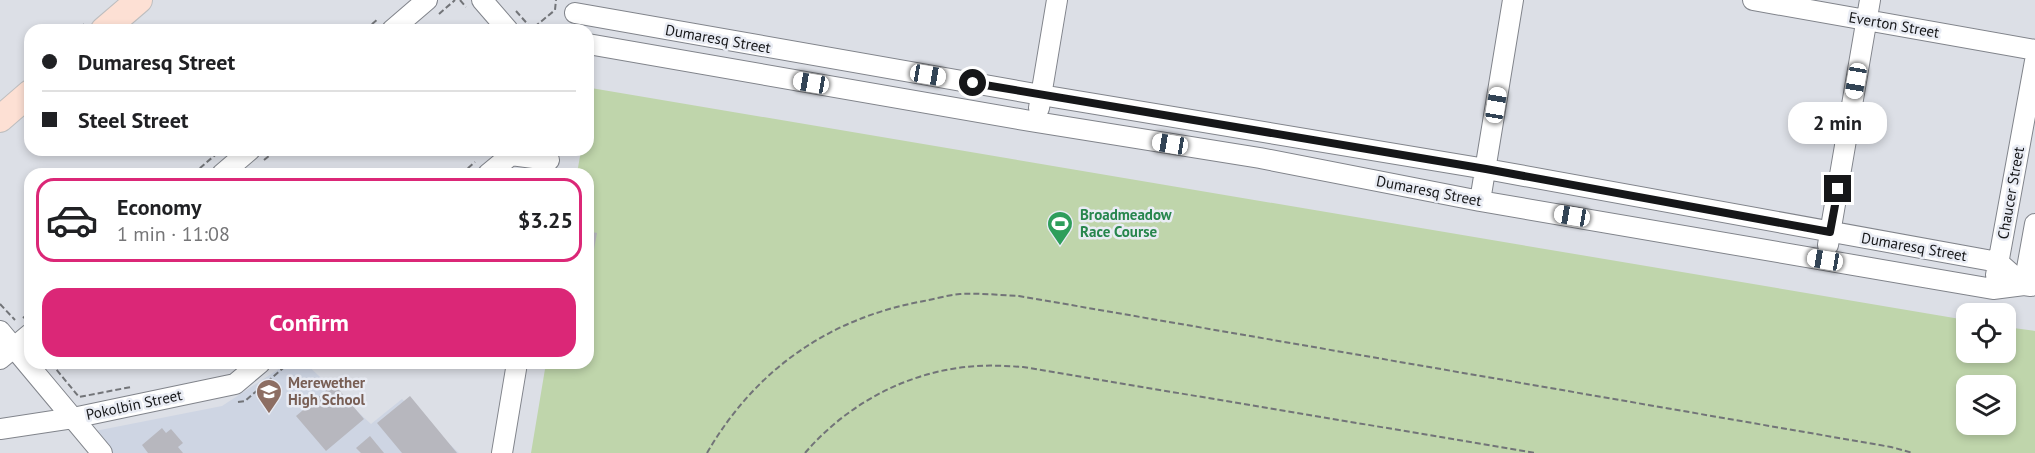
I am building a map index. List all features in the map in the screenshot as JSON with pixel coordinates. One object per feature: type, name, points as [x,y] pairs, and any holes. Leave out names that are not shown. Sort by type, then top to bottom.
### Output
[{"type":"main road","points":[[111,24],[139,0]]},
{"type":"main road","points":[[0,119],[24,98]]},
{"type":"street","points":[[399,24],[427,0]]},
{"type":"street","points":[[482,0],[503,24]]},
{"type":"street","points":[[1036,122],[1058,0]]},
{"type":"street","points":[[1480,201],[1513,0]]},
{"type":"street","name":"Everton Street","points":[[1753,0],[2035,50]]},
{"type":"street","points":[[1825,260],[1870,0]]},
{"type":"street","name":"Dumaresq Street","points":[[575,14],[1486,169],[1998,262]]},
{"type":"street","name":"Dumaresq Street","points":[[594,45],[1036,122],[1260,158],[1480,201],[1994,289],[2030,286]]},
{"type":"street","name":"Chaucer Street","points":[[1994,289],[2035,61]]},
{"type":"street","points":[[855,91],[860,64]]},
{"type":"street","points":[[1260,158],[1264,131]]},
{"type":"street","points":[[229,168],[243,156]]},
{"type":"street","points":[[495,168],[509,156]]},
{"type":"street","points":[[516,156],[549,161]]},
{"type":"street","name":"Chaucer Street","points":[[2030,286],[2035,224]]},
{"type":"street","points":[[1998,262],[2030,286]]},
{"type":"street","points":[[0,331],[7,353],[73,418],[102,453]]},
{"type":"street","points":[[7,353],[24,339]]},
{"type":"street","name":"Pokolbin Street","points":[[0,429],[73,418],[235,384],[253,369]]},
{"type":"street","points":[[502,453],[515,369]]},
{"type":"path","points":[[540,24],[555,10],[556,0]]},
{"type":"path","points":[[511,5],[528,24]]},
{"type":"path","points":[[200,168],[214,156]]},
{"type":"path","points":[[707,453],[726,423],[748,395],[783,363],[820,337],[881,310],[959,294],[1019,296],[1891,447],[1913,453]]},
{"type":"path","points":[[0,304],[17,323],[24,317]]},
{"type":"path","points":[[805,453],[839,419],[884,390],[933,374],[976,366],[1023,367],[1536,453]]},
{"type":"path","points":[[56,369],[79,397],[140,386]]},
{"type":"shaded area","name":"Merewether High School","points":[[279,369],[311,369],[371,424],[402,399],[459,453],[112,453],[95,431],[222,406]]},
{"type":"green space","name":"Broadmeadow Race Course","points":[[594,89],[1956,318],[1956,363],[2016,363],[2016,328],[2035,331],[2035,453],[531,453],[545,369],[594,369],[594,168],[578,168],[580,156],[594,156]]},
{"type":"building","points":[[594,232],[597,233],[594,250]]},
{"type":"building","points":[[334,384],[364,419],[326,451],[296,416]]},
{"type":"building","points":[[410,396],[457,453],[402,453],[377,423]]},
{"type":"building","points":[[162,428],[166,433],[171,429],[183,443],[178,447],[183,453],[148,453],[142,445]]},
{"type":"building","points":[[370,436],[384,453],[361,453],[356,448]]},
{"type":"place","name":"Broadmeadow Race Course","points":[[1060,247]]},
{"type":"place","name":"Merewether High School","points":[[269,415]]},
{"type":"route","points":[[973,83],[1486,169],[1830,232],[1838,189]]}]
